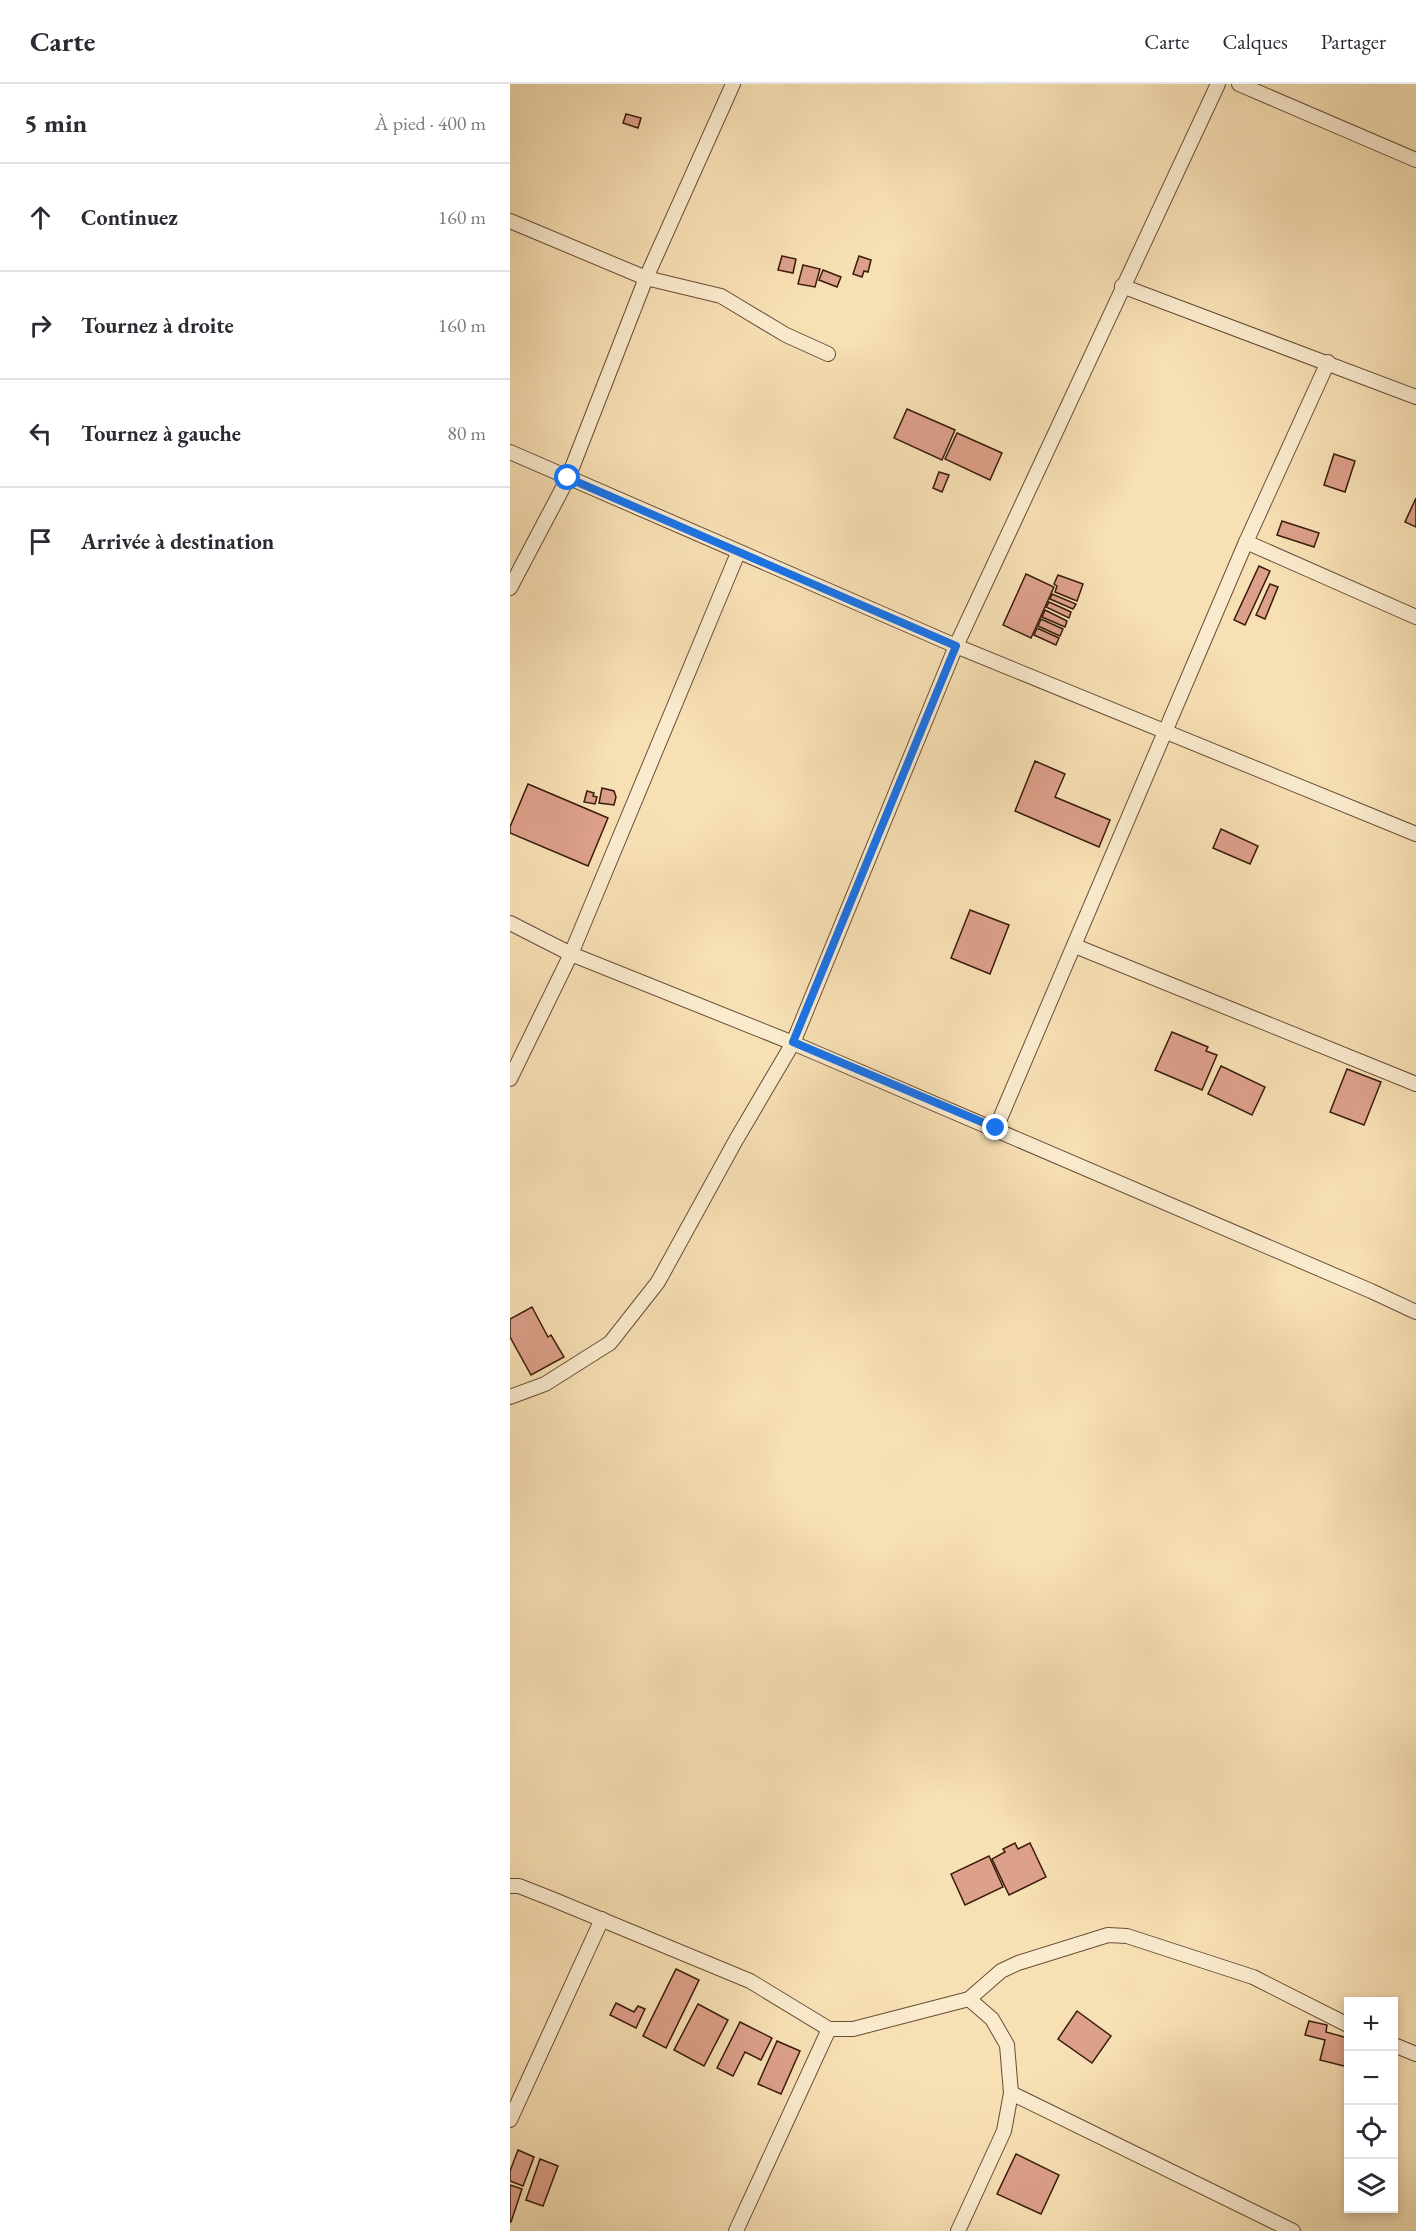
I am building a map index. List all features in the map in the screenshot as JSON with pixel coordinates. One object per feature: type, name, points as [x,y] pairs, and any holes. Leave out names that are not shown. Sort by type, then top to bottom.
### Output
[{"type":"street","points":[[510,588],[568,478],[646,278],[733,84]]},
{"type":"street","points":[[510,1397],[545,1384],[610,1342],[658,1282],[793,1042],[956,646],[1218,84]]},
{"type":"street","points":[[1239,84],[1416,160]]},
{"type":"street","points":[[510,221],[646,278],[721,296],[786,335],[828,354]]},
{"type":"street","points":[[1122,286],[1416,397]]},
{"type":"street","points":[[996,1128],[1246,542],[1328,362]]},
{"type":"street","points":[[510,452],[956,646],[1416,834]]},
{"type":"street","points":[[1246,542],[1416,616]]},
{"type":"street","points":[[510,1079],[571,954],[738,553]]},
{"type":"street","points":[[510,923],[571,954],[793,1042],[996,1128],[1416,1312]]},
{"type":"street","points":[[1075,946],[1416,1084]]},
{"type":"street","points":[[510,1886],[519,1886],[750,1981],[829,2029],[853,2029],[969,1999],[1001,1971],[1018,1963],[1108,1935],[1128,1936],[1253,1977],[1344,2023]]},
{"type":"street","points":[[510,2120],[602,1919]]},
{"type":"street","points":[[958,2231],[1004,2131],[1011,2093],[1006,2045],[992,2019],[969,1999]]},
{"type":"street","points":[[736,2231],[829,2029]]},
{"type":"street","points":[[1398,2047],[1416,2054]]},
{"type":"street","points":[[1011,2093],[1293,2231]]},
{"type":"building","points":[[626,114],[641,118],[638,128],[623,123]]},
{"type":"building","points":[[782,256],[796,259],[793,273],[778,270]]},
{"type":"building","points":[[859,256],[871,260],[868,272],[864,271],[862,277],[853,274]]},
{"type":"building","points":[[803,265],[820,269],[815,287],[798,284]]},
{"type":"building","points":[[823,270],[841,277],[837,287],[819,280]]},
{"type":"building","points":[[907,409],[955,430],[942,460],[894,438]]},
{"type":"building","points":[[957,433],[1002,453],[990,480],[945,459]]},
{"type":"building","points":[[1334,454],[1355,461],[1345,492],[1324,485]]},
{"type":"building","points":[[939,472],[949,475],[942,492],[933,488]]},
{"type":"building","points":[[1416,498],[1416,527],[1405,522]]},
{"type":"building","points":[[1282,521],[1319,533],[1314,547],[1277,535]]},
{"type":"building","points":[[1259,566],[1270,571],[1245,625],[1234,620]]},
{"type":"building","points":[[1026,574],[1054,587],[1031,638],[1003,625]]},
{"type":"building","points":[[1058,575],[1083,584],[1077,601],[1055,592],[1057,586],[1054,584]]},
{"type":"building","points":[[1270,584],[1278,587],[1265,619],[1256,615]]},
{"type":"building","points":[[1052,594],[1076,604],[1073,609],[1050,599]]},
{"type":"building","points":[[1049,602],[1071,612],[1069,618],[1046,607]]},
{"type":"building","points":[[1045,610],[1067,621],[1065,627],[1042,617]]},
{"type":"building","points":[[1041,619],[1063,629],[1060,636],[1038,626]]},
{"type":"building","points":[[1037,628],[1059,638],[1056,645],[1034,635]]},
{"type":"building","points":[[1035,761],[1065,774],[1055,797],[1110,820],[1099,847],[1015,811]]},
{"type":"building","points":[[528,784],[608,818],[588,866],[510,833],[510,827]]},
{"type":"building","points":[[602,788],[614,791],[616,797],[614,805],[599,803]]},
{"type":"building","points":[[587,791],[594,793],[593,796],[597,797],[595,804],[584,802]]},
{"type":"building","points":[[1221,829],[1258,846],[1250,864],[1213,848]]},
{"type":"building","points":[[970,910],[1009,925],[990,974],[951,958]]},
{"type":"building","points":[[1172,1032],[1208,1047],[1206,1051],[1217,1055],[1202,1090],[1155,1070]]},
{"type":"building","points":[[1221,1066],[1265,1087],[1252,1115],[1208,1094]]},
{"type":"building","points":[[1347,1069],[1381,1082],[1364,1125],[1330,1112]]},
{"type":"building","points":[[532,1307],[548,1337],[551,1335],[564,1357],[531,1375],[510,1337],[510,1319]]},
{"type":"building","points":[[1015,1843],[1018,1849],[1030,1843],[1046,1877],[1009,1895],[992,1859],[1005,1852],[1003,1849]]},
{"type":"building","points":[[989,1856],[1003,1887],[965,1905],[951,1874]]},
{"type":"building","points":[[676,1969],[699,1980],[666,2048],[643,2036]]},
{"type":"building","points":[[616,2003],[634,2012],[638,2006],[645,2009],[636,2028],[610,2015]]},
{"type":"building","points":[[698,2004],[728,2020],[704,2066],[674,2050]]},
{"type":"building","points":[[1077,2011],[1111,2036],[1092,2063],[1058,2039]]},
{"type":"building","points":[[1309,2021],[1327,2025],[1326,2032],[1344,2037],[1344,2066],[1320,2060],[1325,2040],[1305,2035]]},
{"type":"building","points":[[740,2022],[772,2038],[761,2060],[745,2052],[733,2076],[717,2068]]},
{"type":"building","points":[[777,2041],[800,2051],[781,2094],[758,2084]]},
{"type":"building","points":[[518,2150],[534,2157],[523,2186],[510,2181],[510,2171]]},
{"type":"building","points":[[1016,2154],[1059,2175],[1041,2214],[997,2194]]},
{"type":"building","points":[[540,2159],[558,2166],[543,2206],[526,2200]]},
{"type":"building","points":[[510,2185],[522,2189],[511,2222],[510,2222]]},
{"type":"route","points":[[568,478],[956,646],[793,1042],[996,1128]]}]
